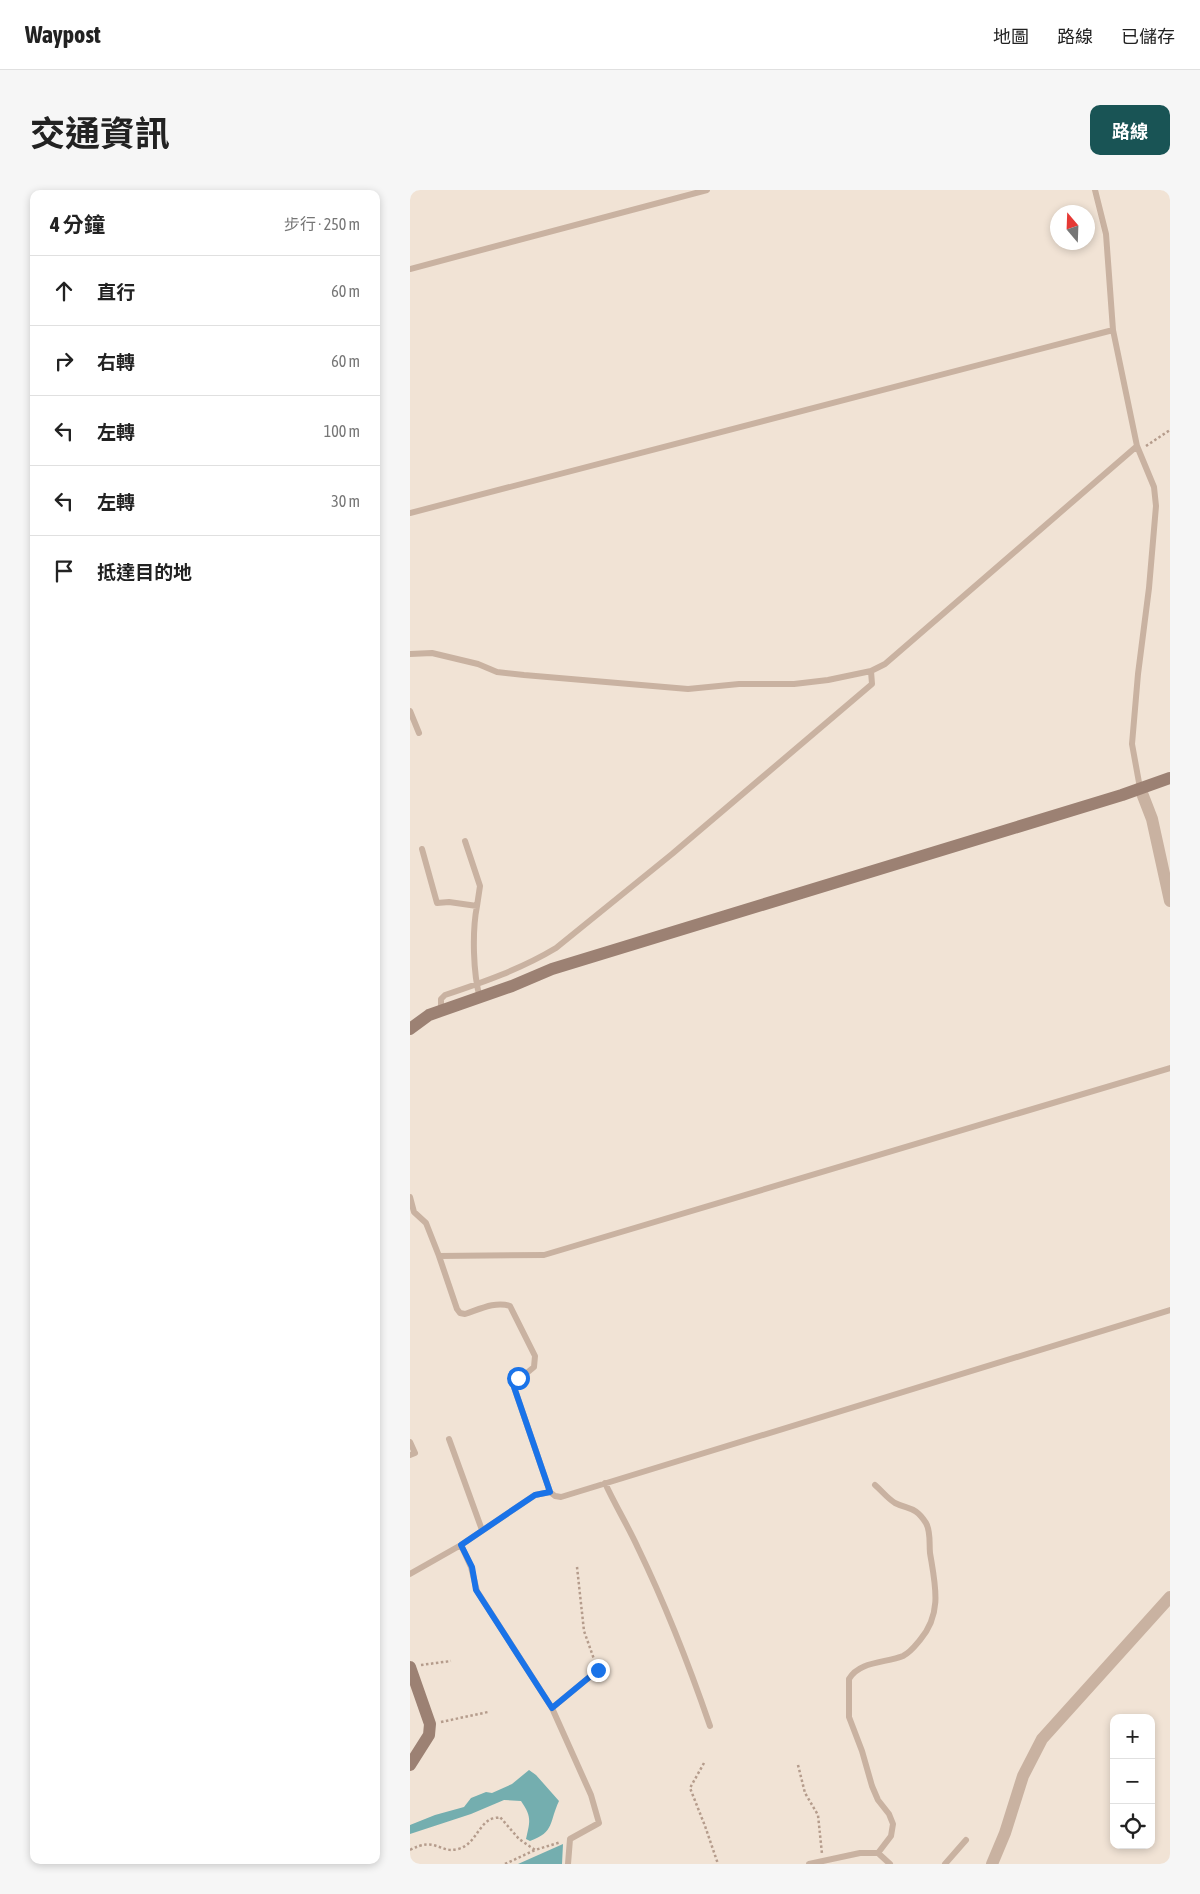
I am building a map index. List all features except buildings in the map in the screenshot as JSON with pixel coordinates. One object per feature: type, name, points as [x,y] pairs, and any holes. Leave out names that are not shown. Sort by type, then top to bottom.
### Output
[{"type":"street","points":[[410,1029],[423,1019],[441,1011],[480,998],[552,969],[1170,778]]},
{"type":"street","points":[[1140,788],[1152,819],[1170,901]]},
{"type":"street","points":[[992,1864],[1005,1833],[1023,1776],[1042,1739],[1170,1597]]},
{"type":"street","points":[[410,1764],[429,1735],[430,1724],[414,1666]]},
{"type":"lane","points":[[410,269],[707,190]]},
{"type":"lane","points":[[1095,190],[1106,234],[1113,330],[1138,446],[1154,487],[1156,506],[1132,744],[1140,788]]},
{"type":"lane","points":[[410,513],[1113,330]]},
{"type":"lane","points":[[410,654],[432,653],[478,664],[497,672],[688,689],[738,684],[794,684],[828,680],[871,671],[885,664],[1138,446]]},
{"type":"lane","points":[[441,1011],[441,999],[445,995],[493,979],[556,948],[672,854],[872,684],[871,671]]},
{"type":"lane","points":[[410,711],[419,733]]},
{"type":"lane","points":[[465,841],[480,886],[475,919],[476,984],[480,998]]},
{"type":"lane","points":[[422,849],[437,903],[449,902],[477,906]]},
{"type":"lane","points":[[439,1256],[544,1255],[1170,1068]]},
{"type":"lane","points":[[410,1197],[414,1212],[426,1223],[457,1310],[465,1314],[497,1304],[510,1306],[535,1356],[534,1367],[518,1378],[514,1387],[550,1492],[555,1496],[561,1497],[1170,1310]]},
{"type":"lane","points":[[449,1439],[482,1530]]},
{"type":"lane","points":[[410,1442],[415,1453],[410,1455]]},
{"type":"lane","points":[[605,1483],[614,1505],[637,1546],[670,1617],[693,1674],[710,1726]]},
{"type":"lane","points":[[875,1485],[897,1504],[914,1509],[926,1522],[929,1530],[930,1551],[936,1586],[935,1610],[925,1634],[912,1650],[904,1655],[858,1668],[849,1679],[849,1717],[862,1751],[872,1786],[878,1800],[893,1824],[891,1836],[878,1853]]},
{"type":"lane","points":[[410,1574],[461,1545],[535,1495],[550,1492]]},
{"type":"lane","points":[[461,1545],[472,1567],[476,1590],[552,1708],[591,1795],[599,1823],[570,1839],[568,1864]]},
{"type":"lane","points":[[552,1708],[598,1670]]},
{"type":"lane","points":[[945,1864],[966,1840]]},
{"type":"lane","points":[[809,1864],[860,1853],[878,1853],[890,1864]]},
{"type":"path","points":[[1138,446],[1147,446],[1170,430]]},
{"type":"path","points":[[577,1566],[584,1631],[598,1670]]},
{"type":"path","points":[[414,1666],[451,1660]]},
{"type":"path","points":[[430,1724],[488,1712]]},
{"type":"path","points":[[704,1763],[690,1788],[718,1864]]},
{"type":"path","points":[[798,1765],[805,1793],[818,1815],[823,1860]]},
{"type":"path","points":[[410,1850],[424,1844],[435,1844],[448,1850],[458,1850],[468,1845],[490,1820],[500,1817],[519,1839],[535,1850]]},
{"type":"path","points":[[505,1864],[535,1850],[570,1839]]},
{"type":"water","points":[[529,1770],[536,1775],[559,1801],[548,1830],[538,1838],[530,1841],[526,1839],[529,1819],[521,1801],[504,1800],[471,1814],[410,1834],[410,1825],[435,1815],[464,1807],[471,1798],[486,1792],[492,1793],[512,1784]]},
{"type":"water","points":[[563,1844],[562,1864],[518,1864]]},
{"type":"route","points":[[518,1378],[514,1387],[550,1492],[535,1495],[461,1545],[472,1567],[476,1590],[552,1708],[598,1670]]}]
